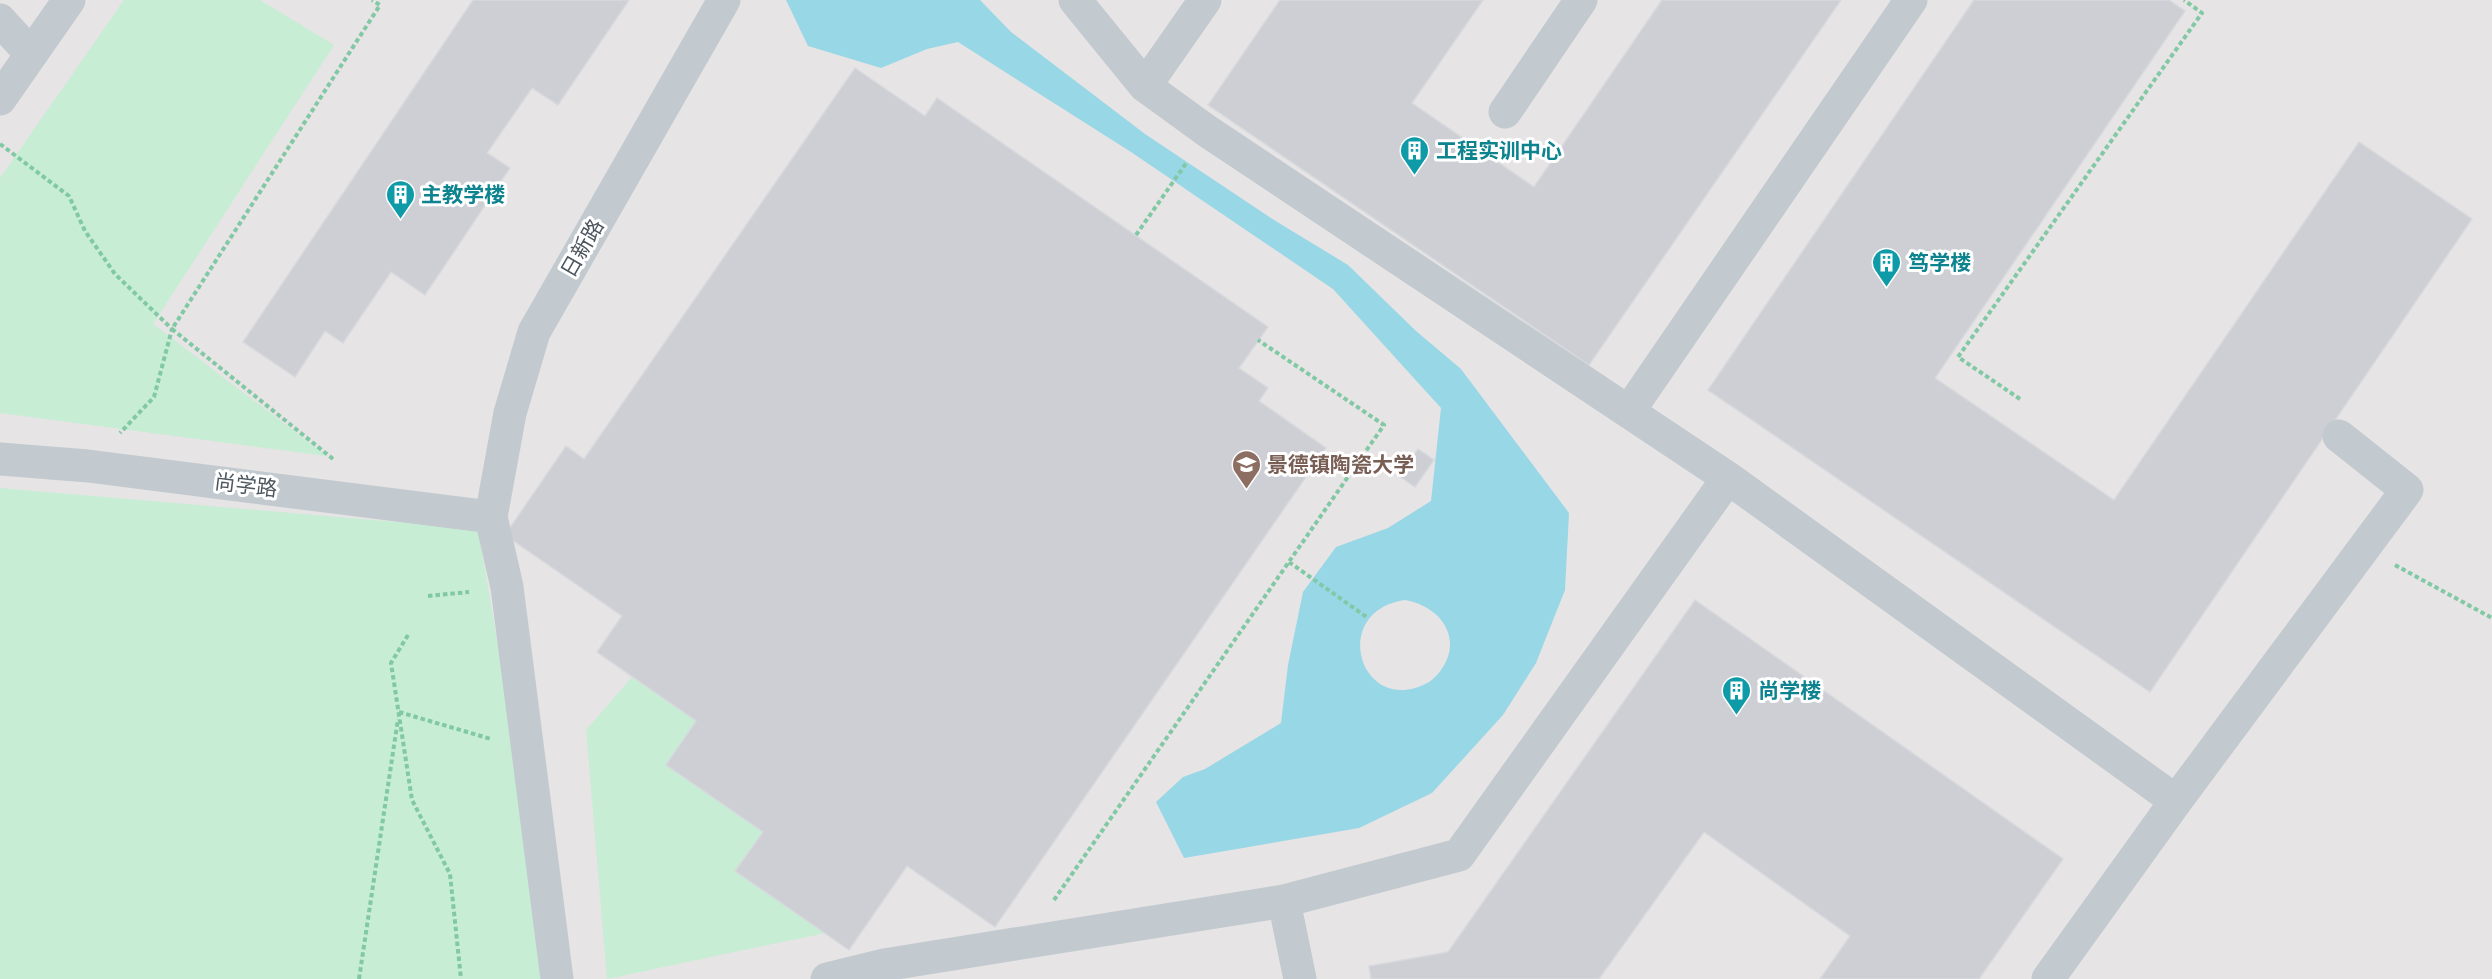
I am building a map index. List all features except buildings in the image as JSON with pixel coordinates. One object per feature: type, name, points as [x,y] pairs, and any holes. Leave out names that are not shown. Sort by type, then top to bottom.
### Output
[{"type":"lane","points":[[0,99],[69,0]]},
{"type":"lane","name":"日新路","points":[[491,517],[510,413],[534,333],[724,0]]},
{"type":"lane","points":[[1075,0],[1144,86],[1207,131],[1728,478],[2176,801]]},
{"type":"lane","points":[[1144,86],[1205,0]]},
{"type":"lane","points":[[1505,112],[1581,0]]},
{"type":"lane","points":[[1629,411],[1911,0]]},
{"type":"lane","points":[[0,20],[31,54]]},
{"type":"lane","points":[[2048,979],[2176,801],[2407,490],[2339,436]]},
{"type":"lane","name":"尚学路","points":[[0,459],[88,466],[491,517]]},
{"type":"lane","points":[[827,979],[929,968],[1024,942],[1284,901],[1459,855],[1728,478]]},
{"type":"lane","points":[[491,517],[507,587],[557,979]]},
{"type":"lane","points":[[1284,901],[1300,979]]},
{"type":"path","points":[[88,466],[154,397],[172,329],[380,5],[372,0]]},
{"type":"path","points":[[2020,399],[1958,357],[2202,13],[2184,0]]},
{"type":"path","points":[[1136,235],[1207,131]]},
{"type":"path","points":[[0,144],[69,196],[86,231],[115,274],[172,329],[333,459]]},
{"type":"path","points":[[1024,942],[1384,425],[1258,340]]},
{"type":"path","points":[[2362,548],[2492,618]]},
{"type":"path","points":[[1289,562],[1368,618]]},
{"type":"path","points":[[408,635],[391,663],[412,800],[450,874],[461,979]]},
{"type":"path","points":[[399,712],[528,750]]},
{"type":"path","points":[[359,979],[399,712]]},
{"type":"shaded area","name":"景德镇陶瓷大学","points":[[0,0],[2492,0],[2492,979],[0,979]]},
{"type":"green space","points":[[124,0],[260,0],[334,45],[153,324],[327,456],[0,413],[0,178]]},
{"type":"green space","points":[[0,488],[478,529],[515,745],[545,979],[0,979]]},
{"type":"green space","points":[[632,677],[696,721],[666,765],[763,832],[735,871],[825,933],[607,979],[586,730]]},
{"type":"water","points":[[786,0],[980,0],[1011,32],[1145,134],[1274,220],[1348,265],[1416,331],[1461,369],[1569,513],[1565,590],[1536,663],[1503,715],[1432,793],[1359,828],[1184,858],[1156,802],[1183,777],[1205,769],[1281,723],[1288,665],[1303,592],[1336,547],[1388,528],[1431,501],[1441,408],[1333,289],[1131,152],[958,42],[927,49],[881,68],[808,46]],"holes":[[[1405,600],[1418,603],[1438,616],[1445,625],[1450,646],[1447,658],[1438,674],[1426,684],[1415,688],[1395,690],[1378,683],[1367,670],[1361,654],[1361,637],[1368,620],[1382,607]]]},
{"type":"place","name":"工程实训中心","points":[[1415,176]]},
{"type":"place","name":"主教学楼","points":[[400,220]]},
{"type":"place","name":"笃学楼","points":[[1887,288]]},
{"type":"place","name":"景德镇陶瓷大学","points":[[1246,490]]},
{"type":"place","name":"尚学楼","points":[[1737,716]]}]
